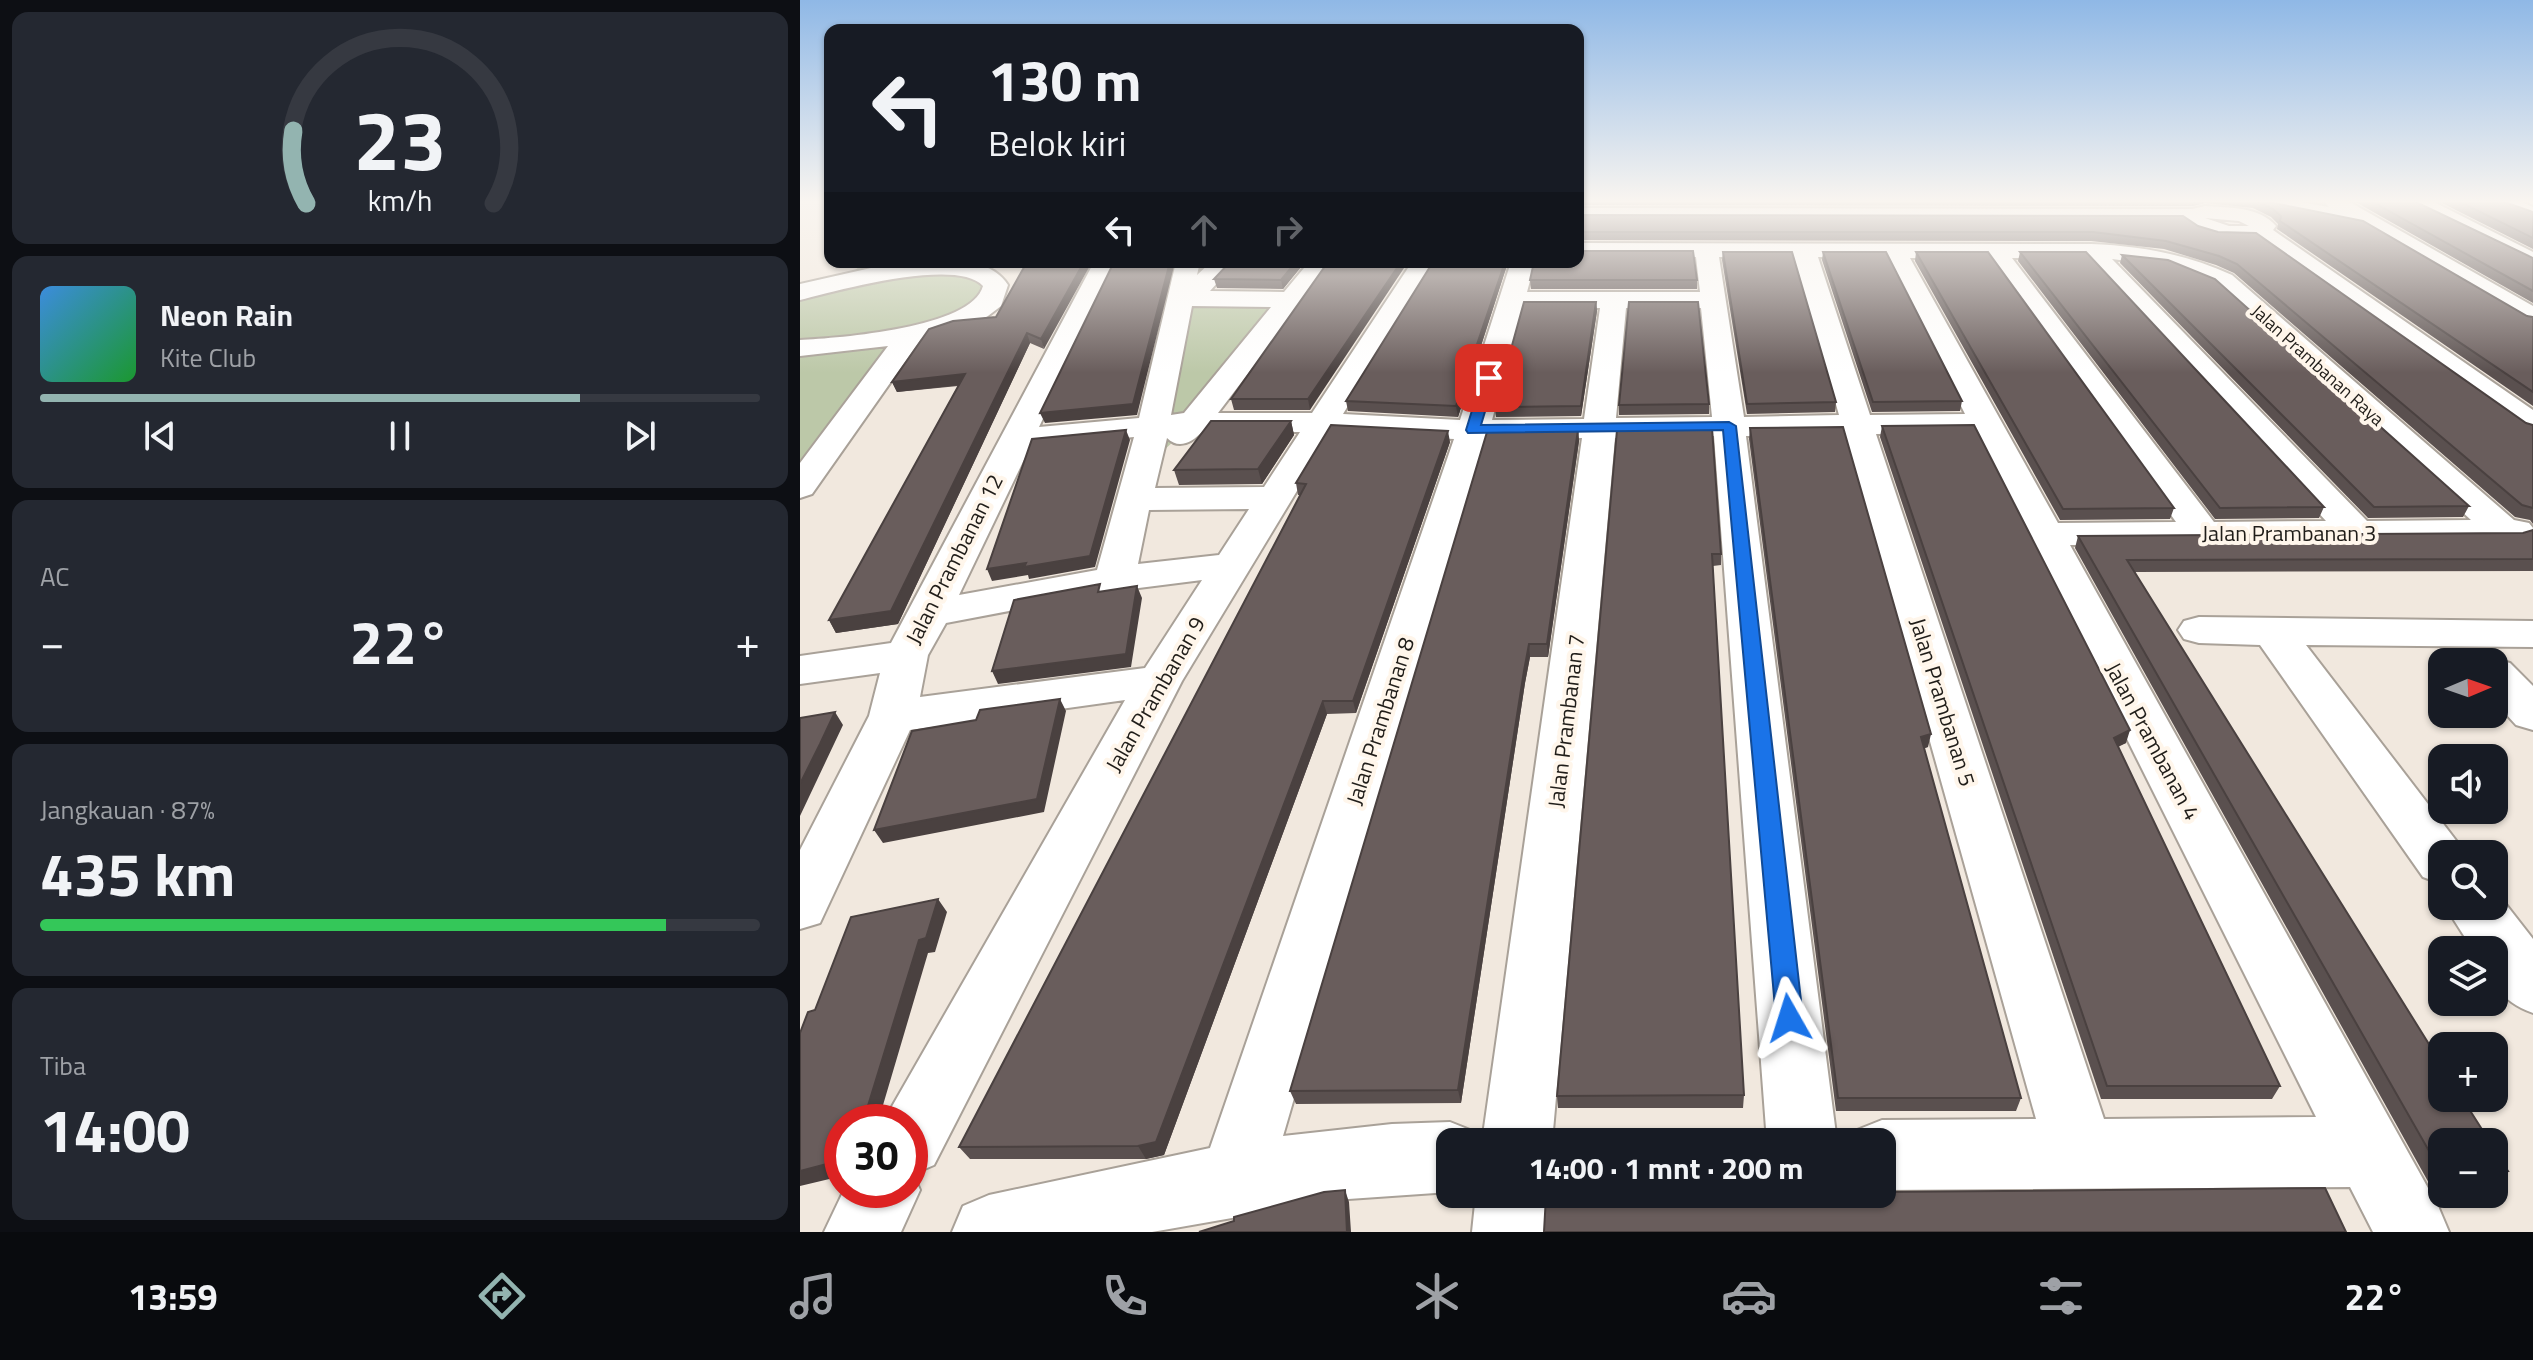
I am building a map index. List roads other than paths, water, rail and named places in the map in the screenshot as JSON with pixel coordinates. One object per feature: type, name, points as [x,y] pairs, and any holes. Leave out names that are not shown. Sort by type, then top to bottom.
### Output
[{"type":"street","points":[[1708,258],[1729,426],[1801,1128]]},
{"type":"street","name":"Jalan Prambanan 5","points":[[1806,258],[2081,1154]]},
{"type":"street","name":"Jalan Prambanan 4","points":[[1899,258],[2412,1232]]},
{"type":"street","points":[[2001,258],[2203,533]]},
{"type":"street","points":[[2098,258],[2357,532]]},
{"type":"street","name":"Jalan Prambanan Raya","points":[[2224,258],[2223,280],[2519,531]]},
{"type":"street","points":[[2279,258],[2533,425]]},
{"type":"street","points":[[2433,258],[2533,317]]},
{"type":"street","points":[[800,292],[855,270],[933,268]]},
{"type":"street","points":[[800,348],[858,345],[910,335],[952,322],[991,299],[996,292],[992,280],[967,268]]},
{"type":"street","name":"Jalan Prambanan 12","points":[[800,906],[930,613],[1103,268]]},
{"type":"street","points":[[1115,579],[1185,298],[1188,268]]},
{"type":"street","points":[[1185,298],[1218,268]]},
{"type":"street","points":[[1138,484],[1194,422],[1316,268]]},
{"type":"street","name":"Jalan Prambanan 9","points":[[928,1108],[1159,681],[1420,268]]},
{"type":"street","name":"Jalan Prambanan 8","points":[[1235,1179],[1473,430],[1521,268]]},
{"type":"street","points":[[2118,279],[2223,280]]},
{"type":"street","points":[[1185,298],[1291,300]]},
{"type":"street","points":[[1512,300],[1713,300]]},
{"type":"street","name":"Jalan Prambanan 7","points":[[1519,1128],[1614,300]]},
{"type":"street","points":[[800,487],[910,335]]},
{"type":"street","points":[[1015,439],[1194,422],[1320,423],[1473,430],[1985,423]]},
{"type":"street","points":[[1138,484],[1273,498]]},
{"type":"street","name":"Jalan Prambanan 3","points":[[2044,534],[2519,531]]},
{"type":"street","points":[[930,613],[1115,579],[1232,565]]},
{"type":"street","points":[[2199,630],[2273,632],[2470,648],[2533,634]]},
{"type":"street","points":[[2273,632],[2428,843]]},
{"type":"street","points":[[800,670],[900,684]]},
{"type":"street","points":[[800,697],[900,684],[1159,681]]},
{"type":"street","points":[[2508,688],[2533,714]]},
{"type":"street","points":[[2484,920],[2533,986]]},
{"type":"street","points":[[1896,1155],[2370,1152]]},
{"type":"street","points":[[989,1232],[1235,1179],[1335,1163],[1436,1158]]},
{"type":"street","points":[[861,1232],[874,1208]]},
{"type":"street","points":[[1509,1232],[1511,1208]]}]
